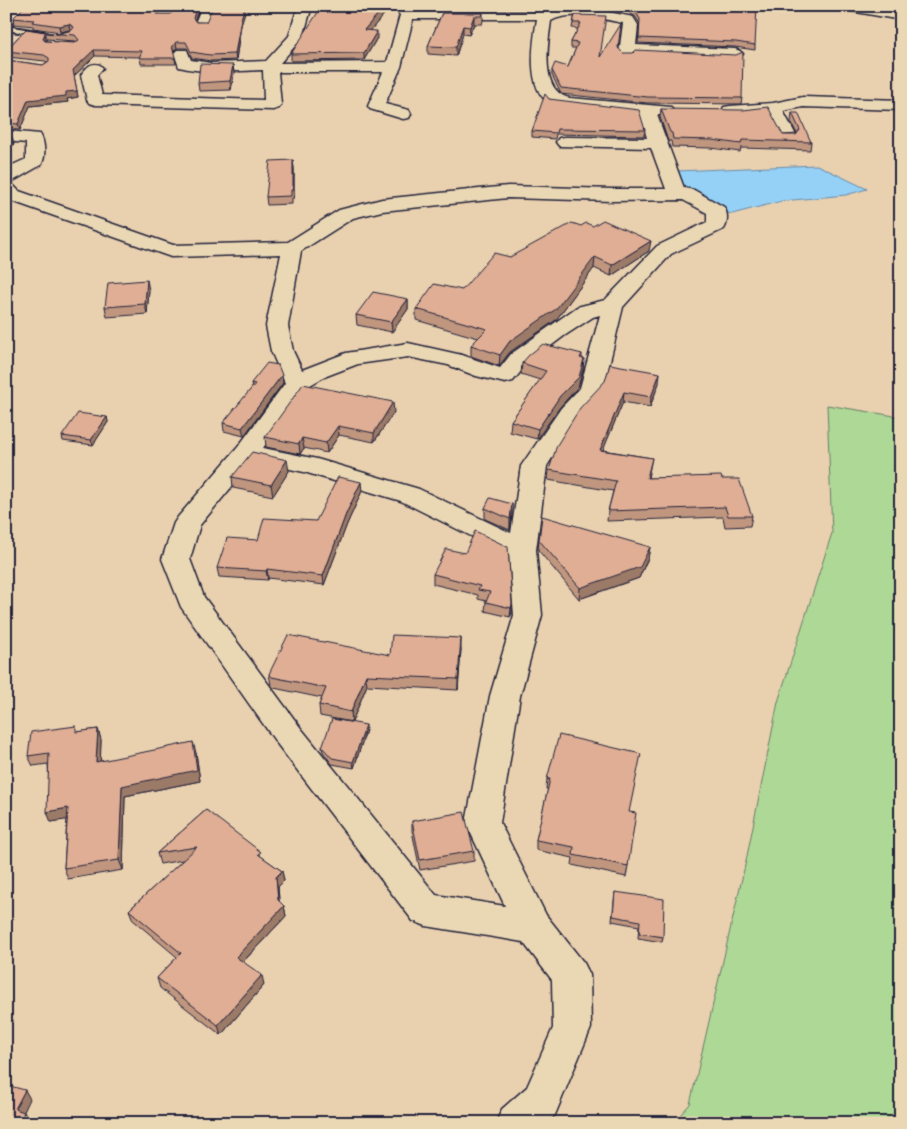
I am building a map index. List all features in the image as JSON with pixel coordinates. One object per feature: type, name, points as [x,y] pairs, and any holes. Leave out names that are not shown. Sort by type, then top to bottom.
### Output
[{"type":"street","points":[[6,22],[23,6]]},
{"type":"street","points":[[202,23],[209,6]]},
{"type":"street","points":[[95,68],[89,75],[95,100],[273,105],[270,65],[296,37],[305,6]]},
{"type":"street","points":[[845,6],[901,16]]},
{"type":"street","points":[[403,114],[376,106],[393,66],[405,10],[549,15],[572,9],[628,20],[631,26],[627,52],[735,54]]},
{"type":"street","points":[[549,15],[544,19],[539,48],[542,74],[548,92],[555,100],[647,110],[677,111]]},
{"type":"street","points":[[182,53],[184,64],[211,68],[270,65],[282,68],[393,66]]},
{"type":"street","points":[[714,111],[773,108],[803,102],[901,105]]},
{"type":"street","points":[[773,108],[788,137]]},
{"type":"street","points":[[647,110],[665,165],[677,194]]},
{"type":"street","points":[[6,136],[34,138],[34,161],[11,173],[6,179]]},
{"type":"street","points":[[565,142],[659,143]]},
{"type":"street","points":[[6,189],[12,195],[171,251],[292,248],[346,214],[382,205],[508,192],[612,195],[687,194],[717,211],[717,225],[664,250],[613,305],[591,390],[569,413],[534,466],[522,550],[528,615],[505,696],[483,823],[534,927],[571,975],[572,1028],[541,1101],[516,1123]]},
{"type":"street","points":[[292,248],[277,326],[282,351],[297,383]]},
{"type":"street","points":[[534,927],[426,910],[289,736],[191,600],[176,559],[187,523],[247,452],[297,383],[316,372],[354,358],[408,350],[454,360],[484,371],[505,376],[519,359],[556,331],[585,312],[613,305]]},
{"type":"street","points":[[247,452],[308,465],[410,495],[522,550]]},
{"type":"lane","points":[[6,28],[46,37]]},
{"type":"green space","points":[[827,405],[901,417],[901,1123],[673,1123],[690,1104],[746,861],[778,702],[832,533]]},
{"type":"water","points":[[817,165],[867,189],[846,195],[782,201],[732,214],[724,212],[714,202],[680,183],[677,171]]},
{"type":"building","points":[[25,6],[157,6],[155,9],[157,14],[171,14],[174,6],[197,6],[193,18],[196,22],[206,22],[213,6],[245,6],[235,54],[210,55],[191,52],[186,42],[176,42],[172,46],[175,58],[139,58],[142,51],[94,50],[73,70],[77,91],[66,92],[66,96],[28,100],[18,124],[6,123],[6,60],[43,65],[49,61],[49,58],[44,55],[6,50],[26,29],[57,34],[45,33],[43,39],[45,41],[74,43],[79,40],[75,35],[58,34],[72,30],[74,27],[69,24],[59,26],[32,22],[34,20],[13,18]]},
{"type":"building","points":[[322,6],[385,6],[364,30],[377,31],[364,53],[291,54]]},
{"type":"building","points":[[632,6],[757,6],[755,45],[736,42],[639,38],[640,19],[635,11],[630,9]]},
{"type":"building","points":[[442,13],[483,13],[482,16],[474,16],[470,27],[463,26],[456,47],[428,46]]},
{"type":"building","points":[[575,15],[606,16],[600,57],[621,24],[618,48],[623,53],[633,53],[636,50],[736,55],[743,52],[742,98],[648,97],[561,88],[552,70],[555,63],[568,67],[578,43],[571,42],[581,23],[573,23]]},
{"type":"building","points":[[200,64],[233,65],[230,81],[198,83]]},
{"type":"building","points":[[545,94],[549,99],[639,110],[645,130],[557,129],[556,133],[532,131]]},
{"type":"building","points":[[768,107],[783,135],[796,135],[800,130],[792,113],[798,113],[811,142],[742,140],[741,144],[712,140],[673,139],[661,109],[743,110]]},
{"type":"building","points":[[293,160],[293,190],[291,190],[291,196],[266,197],[270,161]]},
{"type":"building","points":[[603,220],[651,241],[612,265],[595,257],[556,309],[510,341],[500,355],[471,345],[487,329],[416,309],[434,284],[462,290],[494,253],[510,257],[572,223],[581,226],[586,223],[593,226]]},
{"type":"building","points":[[147,280],[145,304],[105,307],[108,283]]},
{"type":"building","points":[[373,292],[408,299],[391,322],[356,315]]},
{"type":"building","points":[[543,344],[582,354],[580,358],[584,359],[579,377],[560,396],[538,429],[511,421],[546,371],[522,363]]},
{"type":"building","points":[[267,363],[278,365],[282,375],[242,428],[223,423],[255,384],[251,383]]},
{"type":"building","points":[[610,364],[660,373],[651,397],[624,392],[600,450],[652,458],[647,478],[721,476],[722,479],[739,479],[752,516],[728,516],[725,507],[608,511],[616,481],[549,470],[557,445],[580,408],[605,381]]},
{"type":"building","points":[[303,384],[393,402],[374,433],[338,426],[326,443],[302,438],[299,444],[265,437]]},
{"type":"building","points":[[78,413],[107,417],[91,440],[62,436]]},
{"type":"building","points":[[252,452],[287,460],[271,485],[232,477]]},
{"type":"building","points":[[338,477],[361,482],[346,514],[323,576],[267,569],[266,571],[217,568],[227,538],[258,540],[264,518],[316,521]]},
{"type":"building","points":[[490,498],[512,504],[510,519],[485,508]]},
{"type":"building","points":[[542,516],[650,547],[640,567],[580,588],[539,540]]},
{"type":"building","points":[[475,531],[508,547],[511,608],[486,602],[490,592],[478,590],[480,586],[433,574],[446,549],[465,553]]},
{"type":"building","points":[[288,635],[390,655],[392,635],[461,638],[458,679],[366,675],[351,712],[319,705],[326,688],[272,677],[269,674]]},
{"type":"building","points":[[332,719],[366,725],[353,762],[332,758],[322,747]]},
{"type":"building","points":[[76,726],[76,732],[98,729],[96,762],[193,742],[197,770],[122,786],[119,860],[64,868],[68,808],[47,812],[49,753],[28,756],[31,732]]},
{"type":"building","points":[[559,735],[641,754],[629,812],[636,813],[628,866],[573,855],[574,847],[536,840],[550,779],[547,779]]},
{"type":"building","points":[[206,810],[261,852],[258,854],[282,871],[276,877],[278,900],[284,906],[236,957],[262,975],[218,1025],[157,978],[181,953],[129,910],[197,847],[157,853]]},
{"type":"building","points":[[464,812],[474,851],[420,860],[412,821]]},
{"type":"building","points":[[615,892],[664,899],[663,937],[639,933],[640,921],[613,916]]},
{"type":"building","points":[[6,1085],[25,1090],[15,1109],[24,1112],[19,1123],[6,1123]]}]
